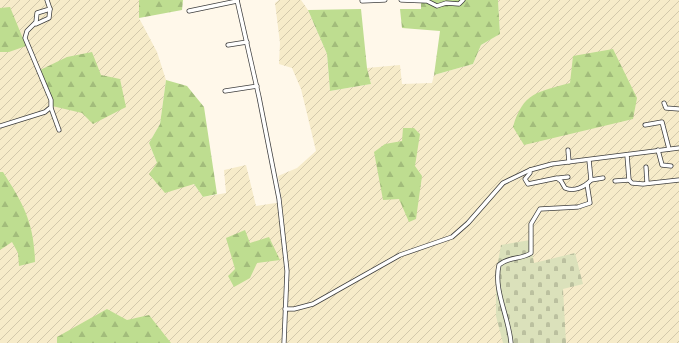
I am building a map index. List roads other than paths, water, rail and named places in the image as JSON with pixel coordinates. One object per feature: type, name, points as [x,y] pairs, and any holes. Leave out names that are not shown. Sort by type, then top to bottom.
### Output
[{"type":"street","points":[[47,0],[50,9],[49,18],[35,24],[27,31],[25,38],[51,100],[50,108],[59,130]]},
{"type":"street","points":[[189,11],[237,0],[257,86],[279,199],[287,271],[284,343]]},
{"type":"street","points":[[362,1],[386,0]]},
{"type":"street","points":[[401,0],[427,1],[437,6],[446,3],[459,4],[463,0]]},
{"type":"street","points":[[35,24],[37,13],[50,9]]},
{"type":"street","points":[[228,45],[247,42]]},
{"type":"street","points":[[225,91],[257,86]]},
{"type":"street","points":[[664,103],[666,108],[679,108]]},
{"type":"street","points":[[0,126],[45,112],[50,108]]},
{"type":"street","points":[[645,125],[662,122],[669,149]]},
{"type":"street","points":[[285,309],[294,309],[313,304],[400,254],[452,237],[468,223],[503,183],[530,170],[543,166],[569,162],[679,148]]},
{"type":"street","points":[[568,150],[569,162]]},
{"type":"street","points":[[658,150],[662,165],[671,166]]},
{"type":"street","points":[[627,155],[630,180]]},
{"type":"street","points":[[589,160],[591,180]]},
{"type":"street","points":[[646,167],[647,184]]},
{"type":"street","points":[[530,170],[530,174],[525,179],[528,184],[549,178],[568,177]]},
{"type":"street","points":[[559,178],[568,190],[576,189],[587,184],[591,180],[603,178]]},
{"type":"street","points":[[615,181],[630,180],[632,183],[647,184],[679,180]]},
{"type":"street","points":[[511,343],[505,309],[498,289],[499,266],[509,259],[527,256],[531,253],[531,224],[540,209],[578,207],[590,203],[587,184]]}]
